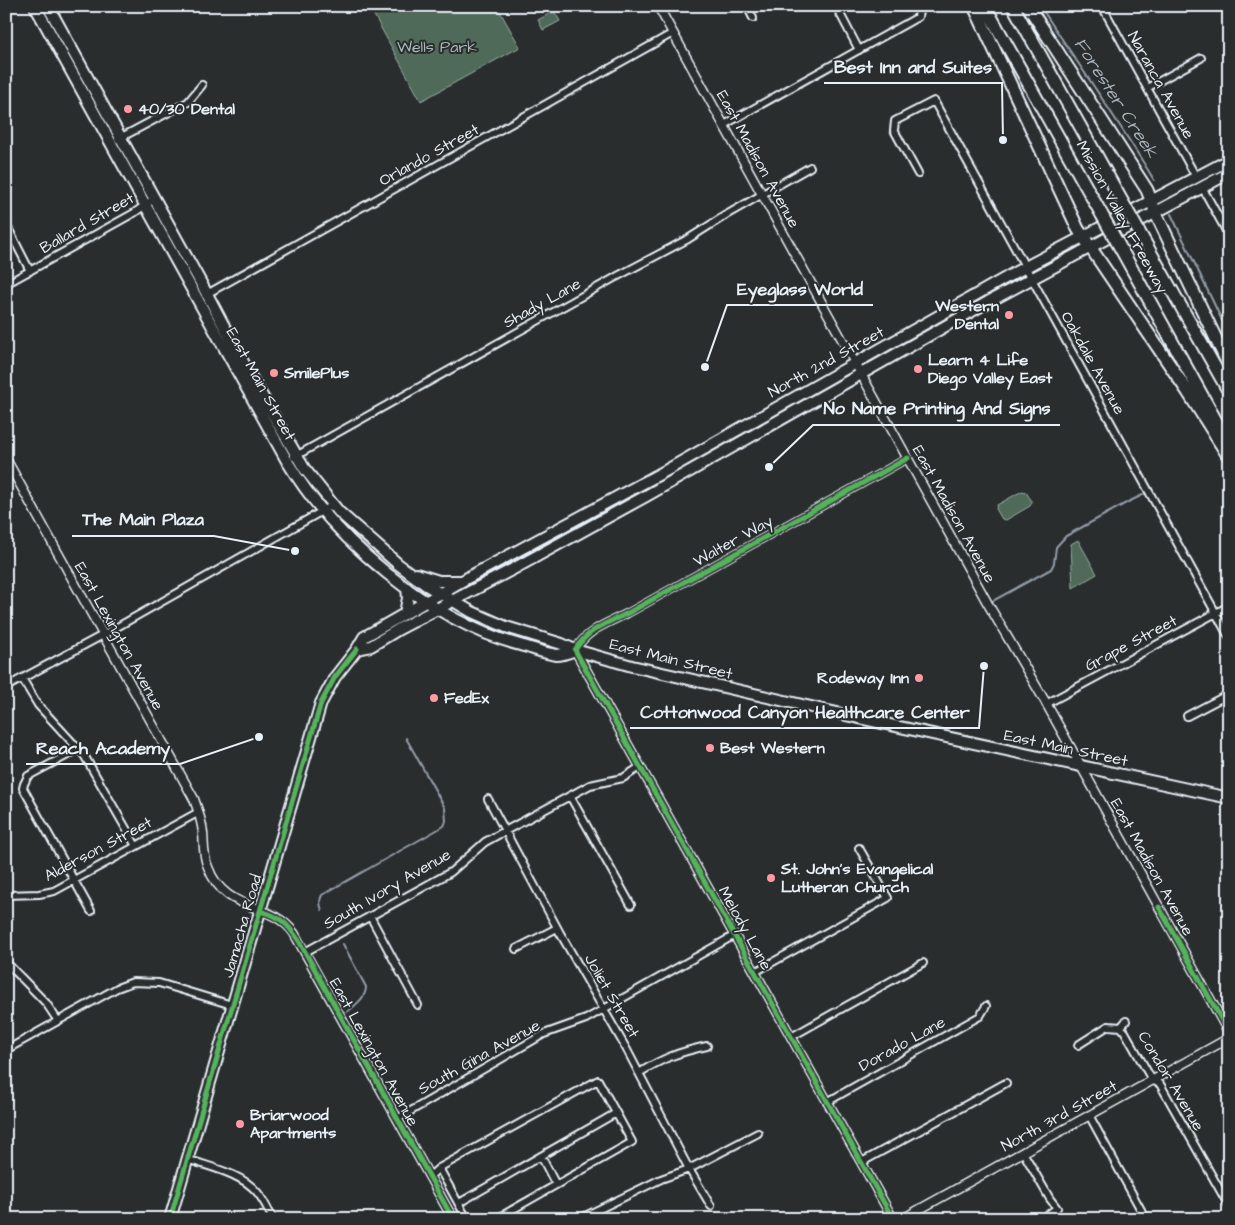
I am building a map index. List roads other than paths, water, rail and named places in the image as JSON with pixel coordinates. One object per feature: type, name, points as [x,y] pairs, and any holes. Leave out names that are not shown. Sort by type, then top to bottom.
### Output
[{"type":"highway","points":[[974,6],[1078,229],[1183,384],[1229,457]]},
{"type":"highway","name":"Mission Valley Freeway","points":[[985,6],[1229,444]]},
{"type":"highway","name":"Mission Valley Freeway","points":[[1013,6],[1229,392]]},
{"type":"highway","points":[[1028,6],[1147,190],[1229,366]]},
{"type":"main road","name":"East Main Street","points":[[35,6],[197,300],[258,398],[318,488],[364,534],[406,570],[452,601],[506,627],[562,644],[575,650],[640,668],[1229,798]]},
{"type":"main road","name":"East Main Street","points":[[48,6],[208,294],[287,461],[295,475],[323,510],[360,549],[407,588],[438,609],[465,624],[501,640],[558,655],[575,650]]},
{"type":"main road","name":"North 2nd Street","points":[[452,601],[749,438],[967,313],[1091,248],[1196,177],[1226,161]]},
{"type":"main road","points":[[1202,187],[1204,180],[1222,168],[1226,161]]},
{"type":"main road","name":"North 2nd Street","points":[[440,593],[667,470],[1083,236],[1153,206],[1168,204],[1229,172]]},
{"type":"main road","points":[[1168,204],[1171,198],[1194,185],[1196,177]]},
{"type":"main road","points":[[749,438],[756,430],[761,416]]},
{"type":"main road","points":[[662,486],[661,478],[667,470]]},
{"type":"main road","points":[[610,514],[610,508],[624,493]]},
{"type":"main road","points":[[588,526],[598,514],[602,504]]},
{"type":"main road","points":[[406,570],[439,581],[463,580]]},
{"type":"main road","points":[[405,614],[408,598],[407,588]]},
{"type":"main road","points":[[475,588],[471,594],[471,603],[476,614]]},
{"type":"main road","name":"Jamacha Road","points":[[170,1219],[320,703],[335,677],[358,648],[364,637],[440,593]]},
{"type":"main road","points":[[358,648],[371,646],[398,629],[452,601]]},
{"type":"street","name":"East Madison Avenue","points":[[658,6],[988,604],[1081,766],[1229,1033]]},
{"type":"street","points":[[747,6],[753,18]]},
{"type":"street","points":[[836,6],[858,50]]},
{"type":"street","name":"Naranca Avenue","points":[[1102,6],[1196,177]]},
{"type":"street","points":[[724,125],[918,17],[918,8]]},
{"type":"street","name":"Orlando Street","points":[[197,300],[673,33]]},
{"type":"street","points":[[1147,88],[1201,58]]},
{"type":"street","points":[[110,144],[188,102],[202,85]]},
{"type":"street","name":"Oakdale Avenue","points":[[918,174],[894,130],[895,120],[934,101],[1229,637]]},
{"type":"street","name":"Shady Lane","points":[[287,461],[616,277],[688,239],[761,194],[810,167]]},
{"type":"street","points":[[1202,187],[1229,236]]},
{"type":"street","name":"Ballard Street","points":[[6,284],[134,213],[154,199]]},
{"type":"street","points":[[6,224],[30,270]]},
{"type":"street","name":"Walter Way","points":[[575,650],[582,639],[595,630],[908,458]]},
{"type":"street","name":"East Lexington Avenue","points":[[6,459],[194,799],[199,812],[208,868],[230,898],[260,911],[275,915],[284,921],[294,933],[453,1219]]},
{"type":"street","points":[[6,687],[23,680],[333,504]]},
{"type":"street","name":"Grape Street","points":[[1046,704],[1229,606]]},
{"type":"street","name":"Melody Lane","points":[[575,650],[893,1219]]},
{"type":"street","points":[[23,680],[38,705],[79,749],[92,768],[136,846]]},
{"type":"street","points":[[1187,716],[1229,694]]},
{"type":"street","points":[[79,749],[28,776],[23,788],[91,911]]},
{"type":"street","name":"South Ivory Avenue","points":[[305,952],[451,872],[485,842],[590,785],[623,778],[640,767]]},
{"type":"street","points":[[570,796],[631,905]]},
{"type":"street","name":"Joliet Street","points":[[488,799],[639,1073],[689,1169],[711,1206]]},
{"type":"street","name":"Alderson Street","points":[[6,895],[39,894],[54,891],[199,812]]},
{"type":"street","points":[[756,972],[888,898],[859,848]]},
{"type":"street","points":[[370,916],[418,1005]]},
{"type":"street","points":[[516,948],[558,928]]},
{"type":"street","name":"South Gina Avenue","points":[[397,1119],[544,1034],[586,1019],[734,935]]},
{"type":"street","points":[[6,962],[46,1003],[58,1021]]},
{"type":"street","points":[[791,1037],[923,963]]},
{"type":"street","points":[[6,1050],[117,988],[132,982],[159,982],[232,1004]]},
{"type":"street","name":"Dorado Lane","points":[[827,1102],[980,1016],[986,1006]]},
{"type":"street","points":[[1078,1045],[1108,1026],[1118,1026],[1126,1021]]},
{"type":"street","name":"Condor Avenue","points":[[1118,1026],[1125,1032],[1152,1080],[1160,1084],[1229,1206]]},
{"type":"street","name":"North 3rd Street","points":[[902,1219],[1229,1038]]},
{"type":"street","points":[[639,1073],[677,1053],[707,1046]]},
{"type":"street","points":[[430,1176],[440,1168],[598,1080],[632,1142],[496,1219]]},
{"type":"street","points":[[862,1162],[1006,1083]]},
{"type":"street","points":[[459,1203],[616,1113]]},
{"type":"street","points":[[1088,1115],[1146,1219]]},
{"type":"street","points":[[579,1219],[662,1178],[689,1169],[758,1133]]},
{"type":"street","points":[[1023,1152],[1057,1208],[1042,1219]]},
{"type":"street","points":[[541,1156],[556,1185]]},
{"type":"street","points":[[187,1159],[240,1178],[251,1186],[264,1201],[273,1219]]},
{"type":"street","points":[[440,1168],[468,1219]]},
{"type":"waterway","name":"Forester Creek","points":[[1040,6],[1154,180]]},
{"type":"waterway","name":"Forester Creek","points":[[1171,214],[1229,335]]},
{"type":"waterway","points":[[989,603],[1051,569],[1054,563],[1056,547],[1066,536],[1149,492]]},
{"type":"waterway","points":[[322,910],[320,903],[322,895],[444,826],[446,821],[445,808],[406,738]]},
{"type":"waterway","points":[[343,944],[366,987],[362,998],[347,1012]]},
{"type":"place","name":"40/30 Dental","points":[[128,109]]},
{"type":"place","name":"Best Inn and Suites","points":[[1003,140]]},
{"type":"place","name":"Western Dental","points":[[1009,315]]},
{"type":"place","name":"Eyeglass World","points":[[705,367]]},
{"type":"place","name":"Learn 4 Life Diego Valley East","points":[[918,369]]},
{"type":"place","name":"SmilePlus","points":[[274,373]]},
{"type":"place","name":"No Name Printing And Signs","points":[[769,467]]},
{"type":"place","name":"The Main Plaza","points":[[295,551]]},
{"type":"place","name":"Cottonwood Canyon Healthcare Center","points":[[984,666]]},
{"type":"place","name":"Rodeway Inn","points":[[919,678]]},
{"type":"place","name":"FedEx","points":[[434,698]]},
{"type":"place","name":"Reach Academy","points":[[259,737]]},
{"type":"place","name":"Best Western","points":[[710,748]]},
{"type":"place","name":"St. John's Evangelical Lutheran Church","points":[[771,878]]},
{"type":"place","name":"Briarwood Apartments","points":[[240,1124]]},
{"type":"park label","name":"Wells Park","points":[[437,47]]}]
